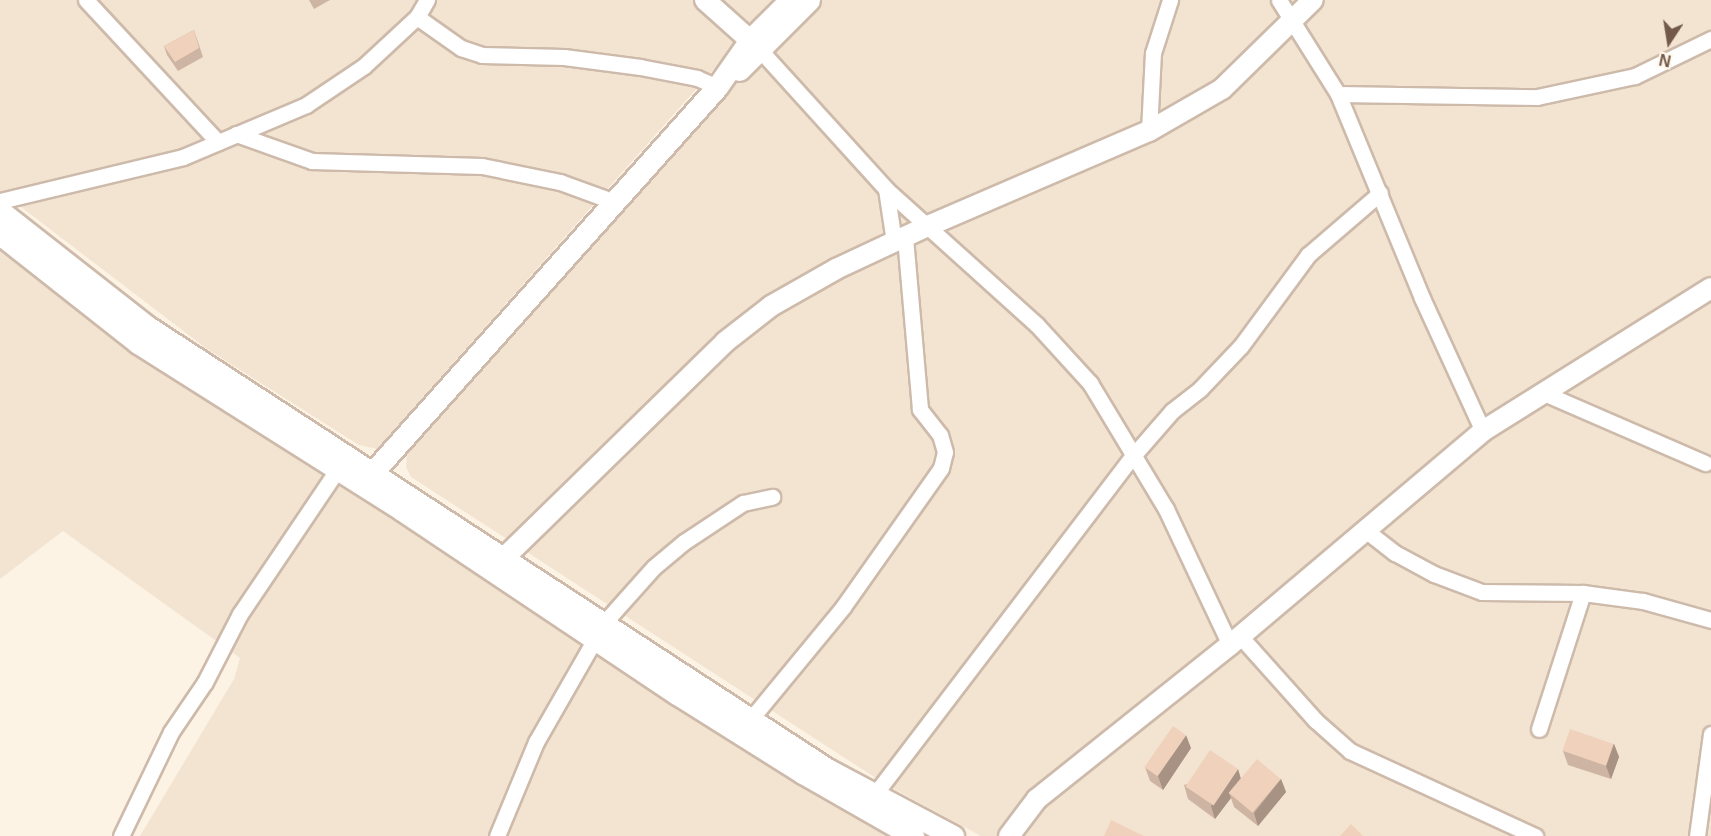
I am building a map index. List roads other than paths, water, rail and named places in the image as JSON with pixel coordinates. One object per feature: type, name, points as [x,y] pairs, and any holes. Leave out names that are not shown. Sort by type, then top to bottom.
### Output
[{"type":"main road","points":[[367,479],[612,201],[756,45],[790,0]]},
{"type":"main road","points":[[756,45],[809,0]]},
{"type":"main road","points":[[0,211],[148,327],[367,479],[599,632],[803,774],[913,836]]},
{"type":"main road","points":[[0,234],[138,343],[337,470],[367,479],[504,558],[599,632],[750,720],[827,769],[952,836]]},
{"type":"street","points":[[86,0],[218,142]]},
{"type":"street","points":[[0,201],[183,157],[306,105],[364,66],[417,17],[427,0]]},
{"type":"street","points":[[705,0],[756,45],[886,189],[1037,325],[1090,383],[1132,457],[1166,509],[1235,640],[1315,720],[1350,751],[1534,836]]},
{"type":"street","points":[[1149,131],[1153,53],[1170,0]]},
{"type":"street","points":[[1279,0],[1338,94],[1483,431]]},
{"type":"street","points":[[504,558],[725,342],[771,306],[899,239],[1149,131],[1222,89],[1313,0]]},
{"type":"street","points":[[417,17],[461,48],[482,55],[564,57],[697,78],[717,87]]},
{"type":"street","points":[[1338,94],[1537,97],[1635,76],[1711,39]]},
{"type":"street","points":[[236,134],[312,161],[482,166],[560,182],[612,201]]},
{"type":"street","points":[[750,720],[843,607],[941,468],[945,452],[940,435],[920,409],[899,239],[886,189]]},
{"type":"street","points":[[875,794],[1132,457],[1172,411],[1200,389],[1241,346],[1308,255],[1380,193]]},
{"type":"street","points":[[1009,836],[1037,800],[1235,640],[1483,431],[1711,288]]},
{"type":"street","points":[[1544,393],[1705,463]]},
{"type":"street","points":[[121,836],[171,732],[205,682],[240,614],[337,470]]},
{"type":"street","points":[[497,836],[536,742],[599,632],[654,567],[684,542],[743,503],[772,497]]},
{"type":"street","points":[[1364,529],[1424,569],[1482,592],[1582,593],[1642,601],[1711,620]]},
{"type":"street","points":[[1539,729],[1582,593]]},
{"type":"street","points":[[1697,836],[1705,801],[1711,734]]}]
